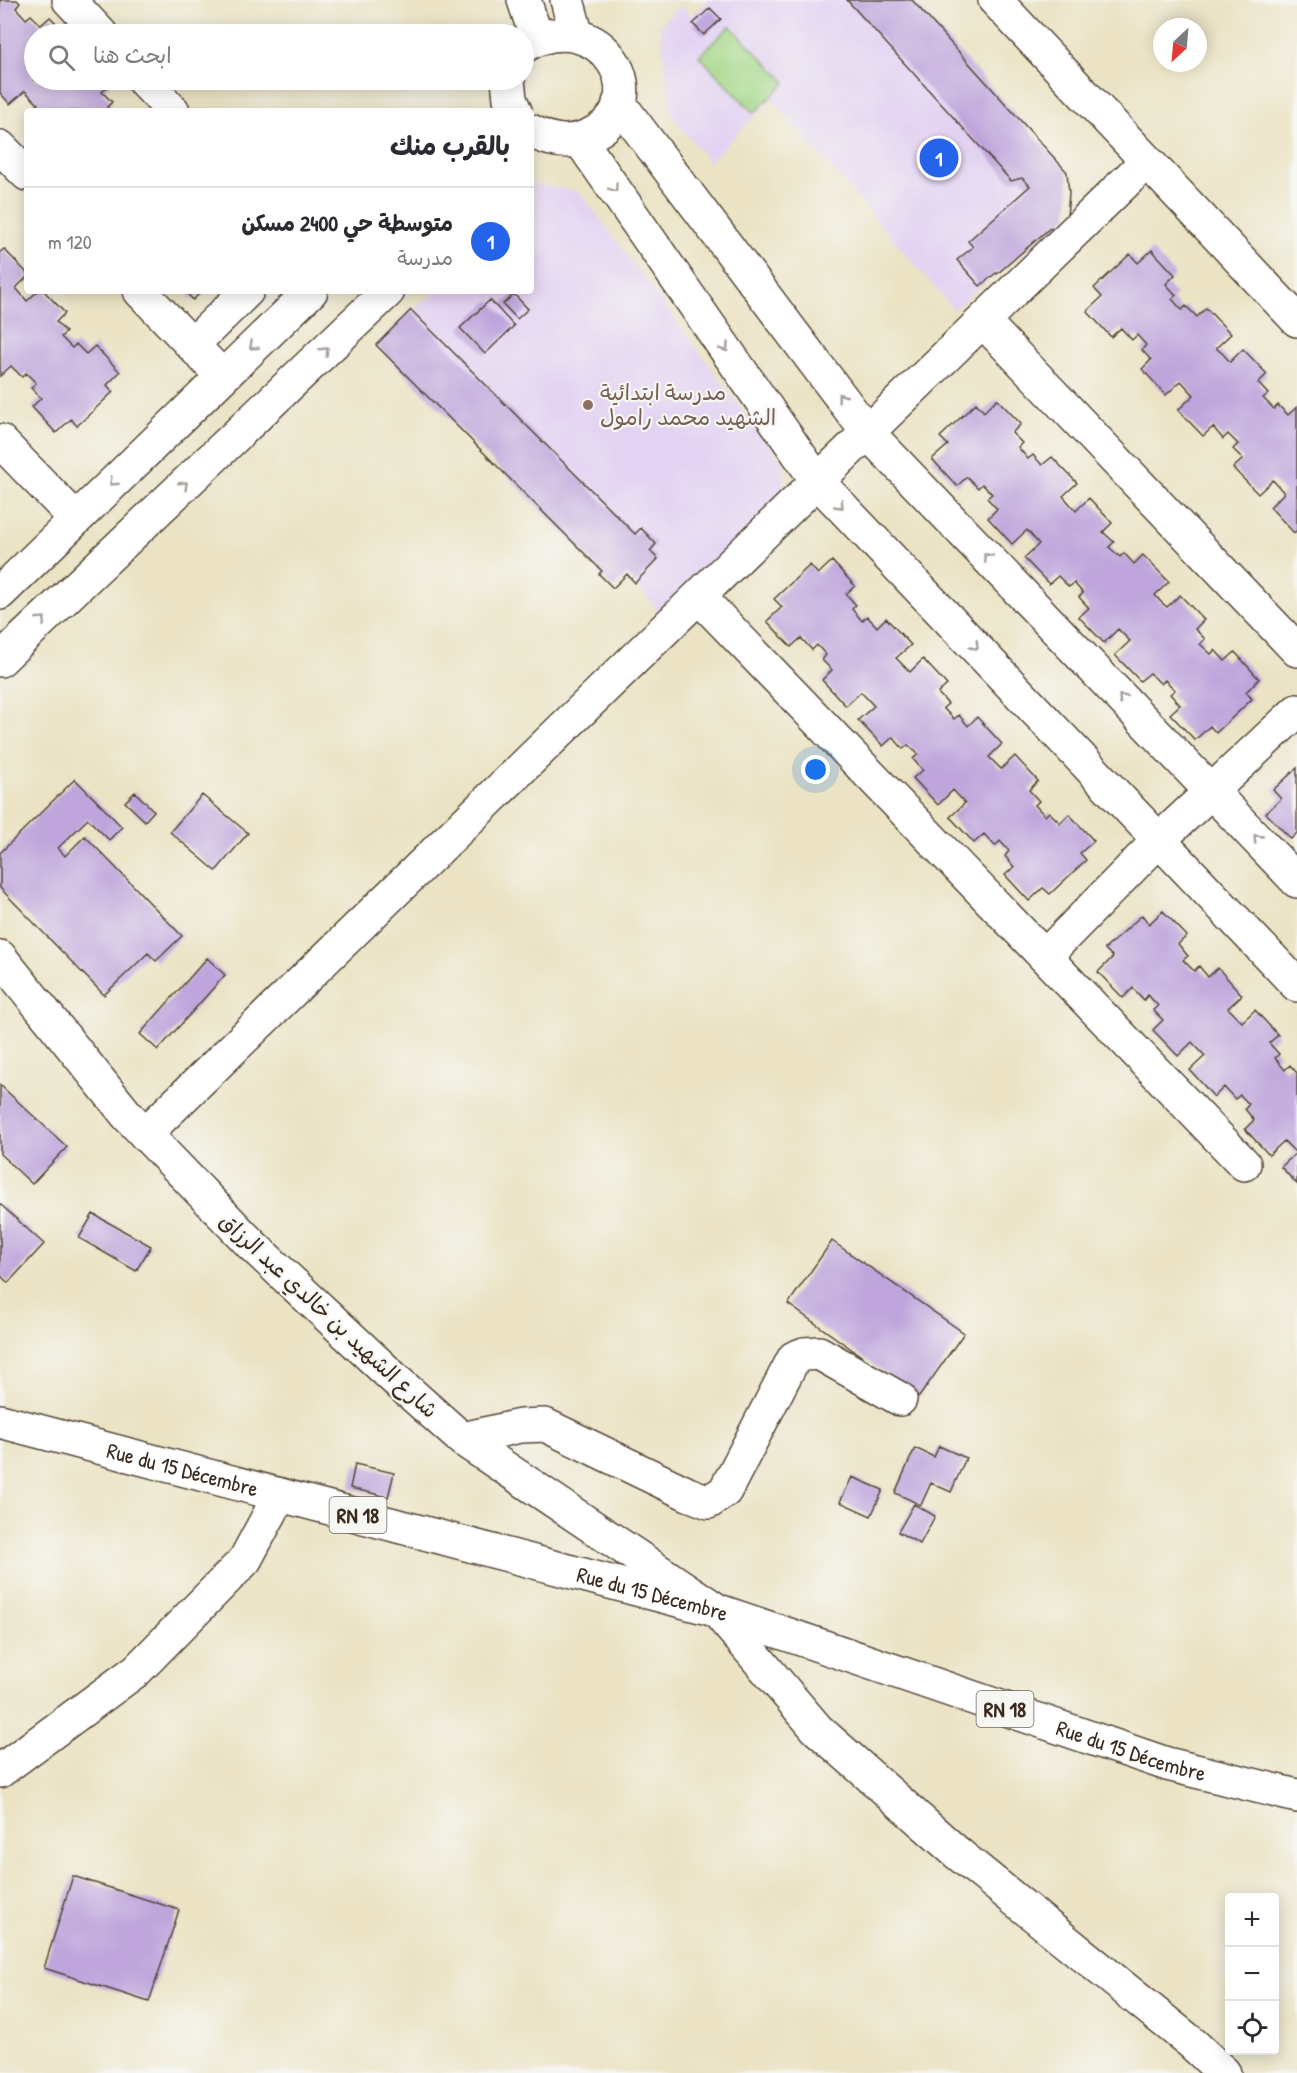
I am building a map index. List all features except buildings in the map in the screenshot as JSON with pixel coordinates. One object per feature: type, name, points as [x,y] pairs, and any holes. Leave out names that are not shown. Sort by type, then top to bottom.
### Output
[{"type":"street","points":[[69,0],[92,24]]},
{"type":"street","points":[[524,0],[528,24]]},
{"type":"street","points":[[995,0],[1297,320]]},
{"type":"street","points":[[534,39],[555,29],[571,15],[608,48],[618,65],[622,84],[620,103],[610,120],[597,132],[580,140],[536,141]]},
{"type":"street","points":[[153,90],[170,108]]},
{"type":"street","points":[[620,103],[868,433],[1297,881]]},
{"type":"street","points":[[580,140],[818,482],[1297,985]]},
{"type":"street","points":[[0,147],[24,171]]},
{"type":"street","points":[[145,1134],[1147,161]]},
{"type":"street","points":[[143,294],[222,376]]},
{"type":"street","points":[[192,345],[244,294]]},
{"type":"street","points":[[0,592],[307,294]]},
{"type":"street","points":[[0,660],[385,294]]},
{"type":"street","points":[[983,321],[1297,650]]},
{"type":"street","points":[[0,441],[75,518]]},
{"type":"street","points":[[699,597],[1244,1164]]},
{"type":"street","points":[[1045,956],[1159,840],[1297,711]]},
{"type":"street","name":"شارع الشهيد بن خالدي عبد الرزاق","points":[[0,957],[145,1134],[252,1245],[398,1382],[462,1439],[716,1610]]},
{"type":"street","points":[[462,1439],[520,1426],[545,1425],[709,1502],[725,1491],[794,1358],[804,1354],[819,1353],[900,1399]]},
{"type":"street","name":"Rue du 15 Décembre","points":[[0,1421],[716,1610],[1167,1764],[1297,1796]]},
{"type":"street","points":[[0,1771],[137,1670],[245,1560],[280,1495]]},
{"type":"street","points":[[716,1610],[817,1729],[956,1852],[1193,2044],[1224,2073]]},
{"type":"shaded area","points":[[708,0],[912,0],[1067,172],[1069,193],[1067,217],[1052,230],[1049,228],[954,310],[772,99],[709,162],[671,115],[660,25],[681,5],[691,16]]},
{"type":"shaded area","name":"مدرسة ابتدائية الشهيد محمد رامول","points":[[534,184],[579,191],[784,465],[783,503],[664,619],[627,574],[613,588],[599,574],[602,570],[376,345],[411,310],[433,294],[534,294]]},
{"type":"green space","points":[[730,26],[786,82],[754,113],[699,56]]},
{"type":"place","name":"متوسطة حي 2400 مسكن","points":[[939,158]]},
{"type":"place","name":"مدرسة ابتدائية الشهيد محمد رامول","points":[[588,405]]}]
